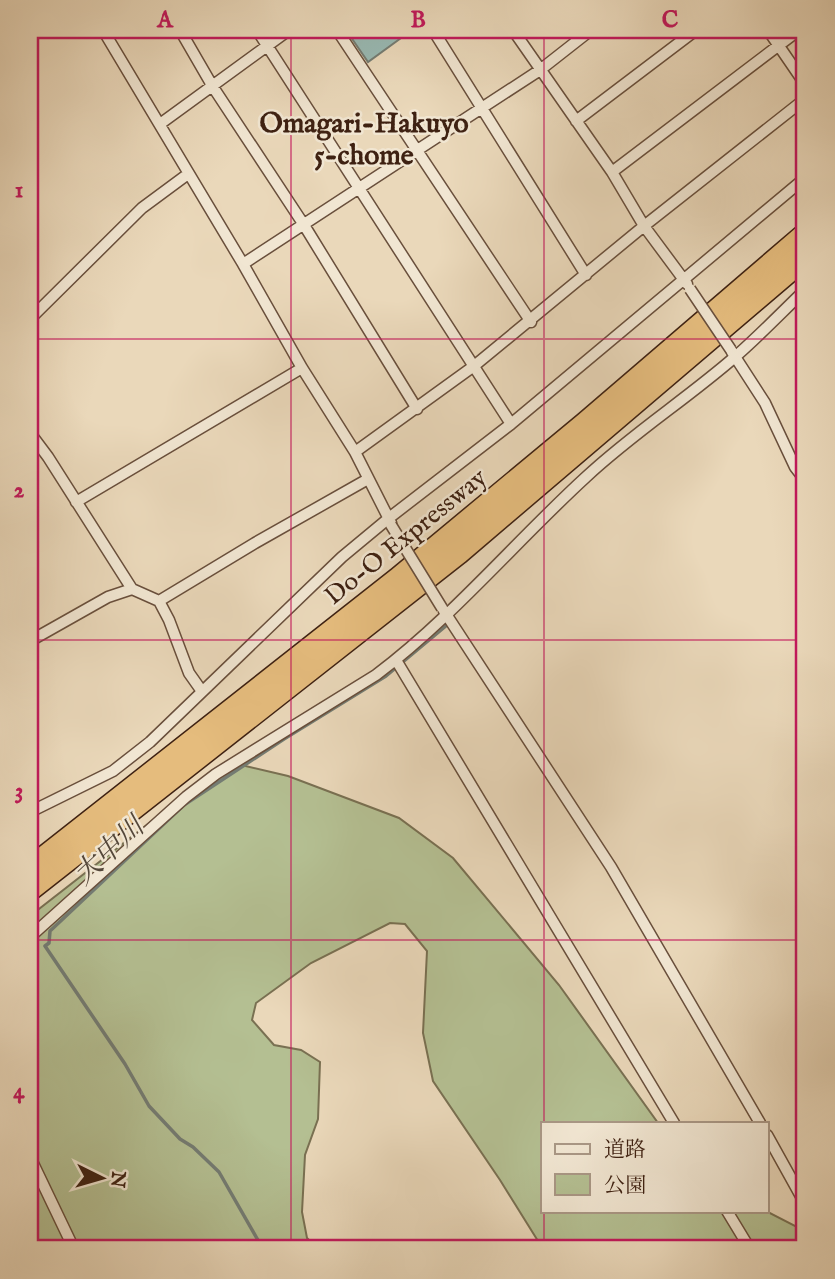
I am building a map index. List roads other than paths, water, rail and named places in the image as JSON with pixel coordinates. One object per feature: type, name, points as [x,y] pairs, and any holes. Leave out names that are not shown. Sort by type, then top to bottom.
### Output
[{"type":"highway","name":"Do-O Expressway","points":[[30,868],[459,529],[805,234]]},
{"type":"highway","name":"Do-O Expressway","points":[[30,890],[459,552],[805,258]]},
{"type":"street","points":[[103,30],[302,368],[355,452],[390,521],[445,612],[611,867],[759,1122]]},
{"type":"street","points":[[180,30],[213,87],[304,225],[417,409]]},
{"type":"street","points":[[257,30],[512,424]]},
{"type":"street","points":[[160,124],[289,30]]},
{"type":"street","points":[[337,30],[531,322]]},
{"type":"street","points":[[433,30],[586,275]]},
{"type":"street","points":[[513,30],[733,353],[765,403],[795,467],[805,480]]},
{"type":"street","points":[[243,264],[540,70],[591,30]]},
{"type":"street","points":[[576,121],[696,30]]},
{"type":"street","points":[[768,30],[805,84]]},
{"type":"street","points":[[612,172],[799,30]]},
{"type":"street","points":[[355,452],[417,409],[531,322],[644,226],[805,99]]},
{"type":"street","points":[[30,319],[142,208],[188,174]]},
{"type":"street","points":[[30,812],[113,771],[150,742],[342,557],[687,284],[805,178]]},
{"type":"street","points":[[30,937],[186,797],[216,774],[396,660],[584,478],[805,289]]},
{"type":"street","points":[[76,502],[302,368]]},
{"type":"street","points":[[30,433],[132,589],[159,601],[189,673],[201,691]]},
{"type":"street","points":[[159,601],[255,542],[368,479]]},
{"type":"street","points":[[30,641],[108,597],[132,589]]},
{"type":"street","points":[[396,660],[673,1122]]},
{"type":"street","points":[[768,1137],[804,1199]]},
{"type":"street","points":[[30,1157],[74,1249]]},
{"type":"street","points":[[728,1212],[750,1249]]},
{"type":"water","points":[[346,30],[412,30],[368,62]]},
{"type":"waterway","name":"大中川","points":[[263,1249],[219,1172],[193,1147],[180,1139],[149,1106],[125,1064],[45,946],[49,943],[50,931],[184,805],[386,676],[447,625]]},
{"type":"district","name":"Omagari-Hakuyo 5-chome","points":[[364,138]]}]
